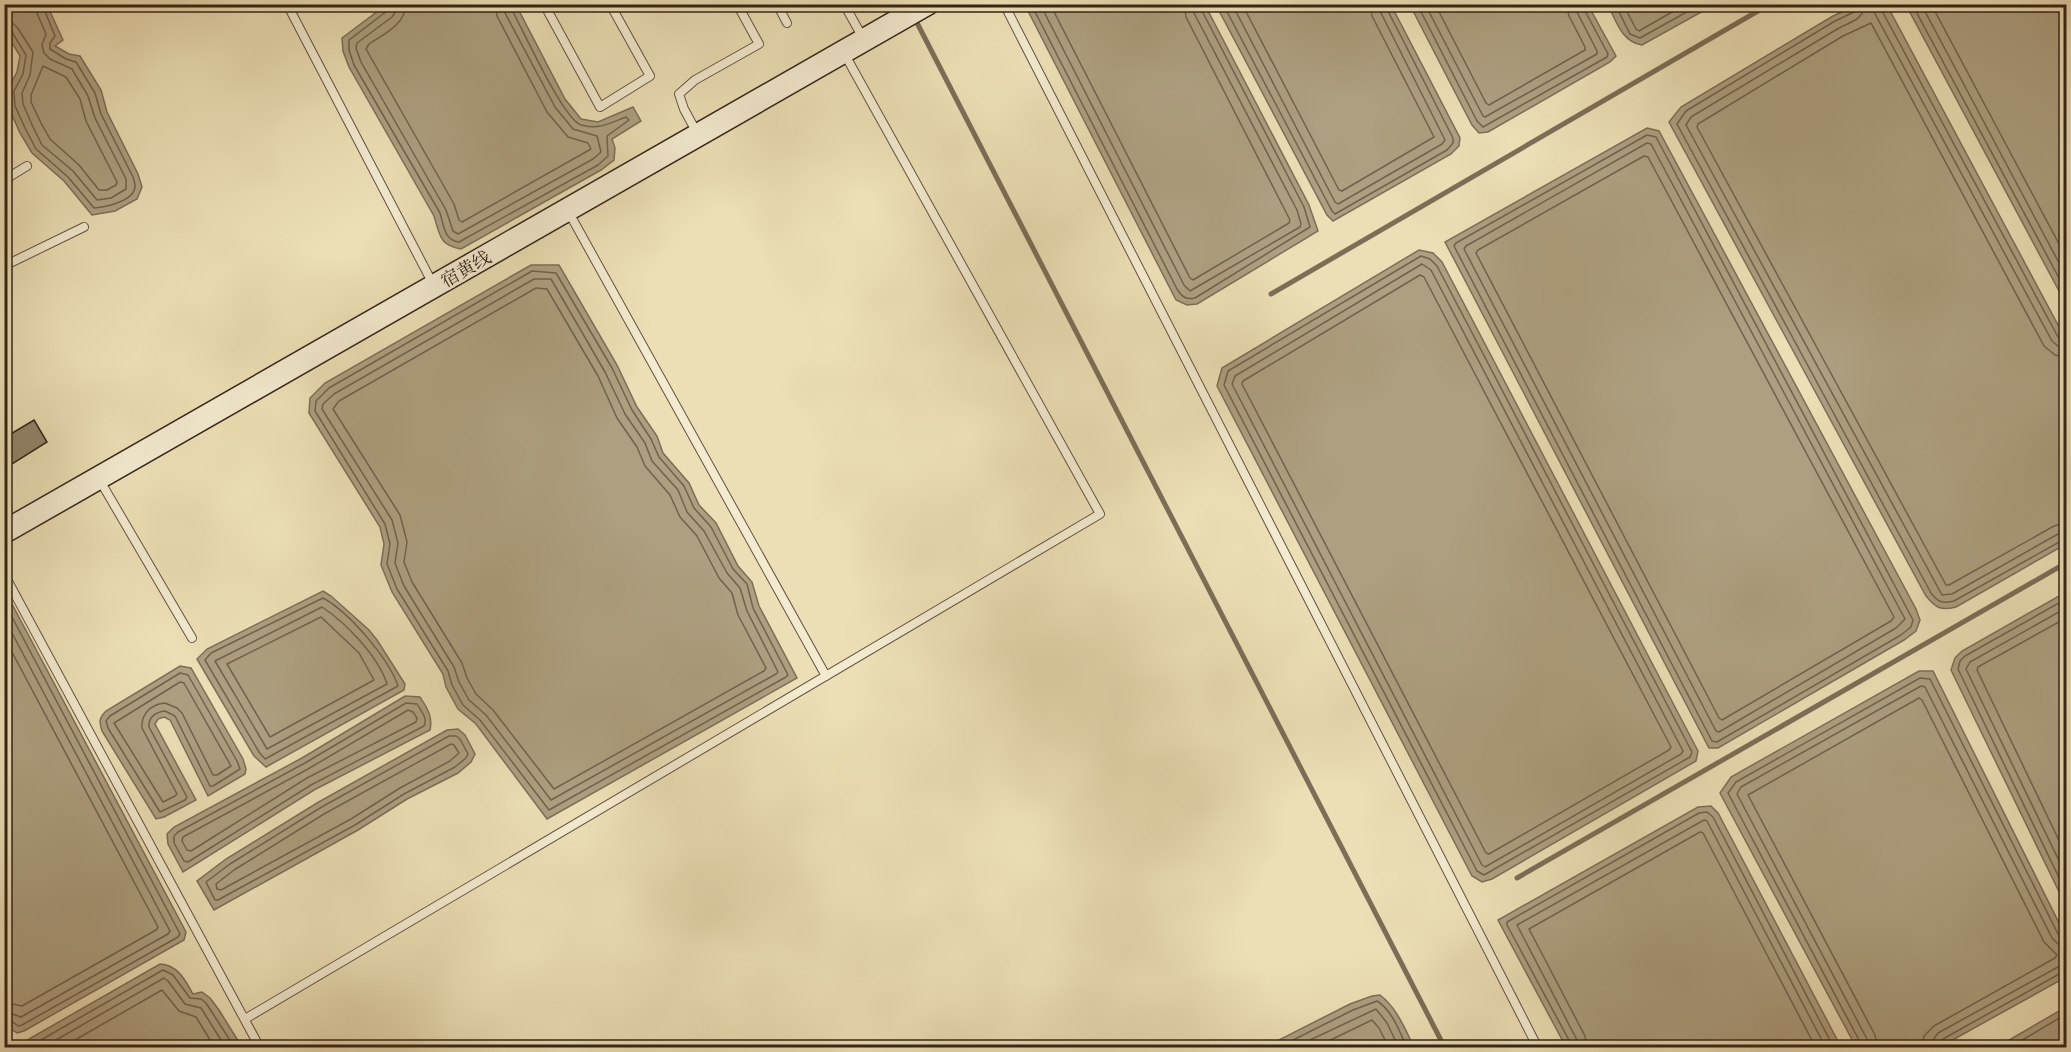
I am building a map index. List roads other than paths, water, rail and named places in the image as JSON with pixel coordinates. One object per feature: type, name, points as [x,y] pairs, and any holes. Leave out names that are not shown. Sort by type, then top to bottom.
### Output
[{"type":"main road","name":"宿黄线","points":[[4,532],[927,4]]},
{"type":"lane","points":[[287,4],[435,287]]},
{"type":"lane","points":[[544,4],[600,107],[650,76],[610,4]]},
{"type":"lane","points":[[699,136],[684,109],[679,94],[695,80],[759,44],[737,4]]},
{"type":"lane","points":[[777,4],[787,23]]},
{"type":"lane","points":[[844,4],[871,37]]},
{"type":"lane","points":[[1004,4],[1538,1047]]},
{"type":"lane","points":[[245,1019],[1100,514],[844,52]]},
{"type":"lane","points":[[4,180],[27,166]]},
{"type":"lane","points":[[567,211],[826,676]]},
{"type":"lane","points":[[4,266],[84,227]]},
{"type":"lane","points":[[99,478],[192,638]]},
{"type":"lane","points":[[4,574],[260,1047]]},
{"type":"water","points":[[5,4],[47,5],[63,40],[55,46],[69,54],[80,56],[101,90],[107,112],[138,174],[142,187],[137,199],[115,211],[92,215],[64,181],[32,153],[9,108],[8,89],[17,72],[20,56],[5,31]]},
{"type":"water","points":[[386,5],[516,5],[565,99],[581,119],[598,122],[633,107],[641,121],[612,139],[615,148],[614,160],[601,170],[461,249],[448,245],[439,234],[434,216],[349,67],[343,51],[342,38]]},
{"type":"water","points":[[1025,5],[1205,5],[1309,205],[1318,231],[1197,304],[1187,305],[1176,300]]},
{"type":"water","points":[[1216,5],[1391,5],[1460,138],[1459,146],[1451,154],[1333,221],[1327,215]]},
{"type":"water","points":[[1410,5],[1588,5],[1616,56],[1610,62],[1488,132],[1479,133],[1472,125]]},
{"type":"water","points":[[1608,5],[1714,5],[1642,45],[1629,40],[1617,24]]},
{"type":"water","points":[[1857,5],[1884,5],[1889,9],[2066,340],[2066,544],[1951,608],[1939,608],[1926,596],[1669,122],[1681,107],[1833,16]]},
{"type":"water","points":[[1906,5],[2066,5],[2066,304]]},
{"type":"water","points":[[1647,128],[1659,131],[1920,620],[1916,631],[1904,640],[1718,748],[1709,748],[1445,242]]},
{"type":"water","points":[[1419,250],[1433,253],[1442,262],[1698,751],[1696,761],[1492,879],[1482,882],[1472,876],[1217,386],[1222,368]]},
{"type":"water","points":[[531,265],[559,265],[617,365],[637,407],[657,436],[663,453],[689,483],[699,505],[716,523],[738,566],[752,582],[759,606],[797,678],[547,819],[476,724],[458,709],[446,687],[443,674],[392,592],[381,565],[384,544],[380,527],[309,413],[310,398],[325,383]]},
{"type":"water","points":[[4,589],[186,932],[184,940],[17,1033],[4,1021]]},
{"type":"water","points":[[323,591],[369,630],[405,684],[404,690],[266,767],[254,756],[197,659],[207,649]]},
{"type":"water","points":[[2066,592],[2066,906],[1951,670],[1955,658],[1962,651]]},
{"type":"water","points":[[180,666],[191,668],[243,759],[246,769],[245,774],[208,796],[170,720],[164,717],[158,719],[155,724],[196,800],[156,819],[102,731],[100,720],[106,711]]},
{"type":"water","points":[[1919,671],[1933,671],[2066,937],[2066,977],[1940,1047],[1856,1047],[1720,793],[1731,777]]},
{"type":"water","points":[[405,696],[420,697],[430,716],[430,730],[314,790],[183,872],[168,844],[167,834],[174,827],[302,758]]},
{"type":"water","points":[[458,729],[465,735],[475,754],[471,762],[458,773],[407,799],[358,830],[214,910],[197,881],[226,859],[317,803],[447,730]]},
{"type":"water","points":[[1711,806],[1718,813],[1841,1047],[1566,1047],[1498,920],[1698,807]]},
{"type":"water","points":[[160,964],[176,970],[193,994],[202,992],[210,998],[242,1047],[15,1047]]},
{"type":"water","points":[[1380,995],[1396,1012],[1414,1047],[1265,1047],[1350,1004]]},
{"type":"water","points":[[2066,1007],[2066,1047],[1997,1047]]},
{"type":"waterway","points":[[1271,294],[1770,4]]},
{"type":"waterway","points":[[914,17],[1445,1048]]},
{"type":"waterway","points":[[1517,878],[2066,563]]}]
